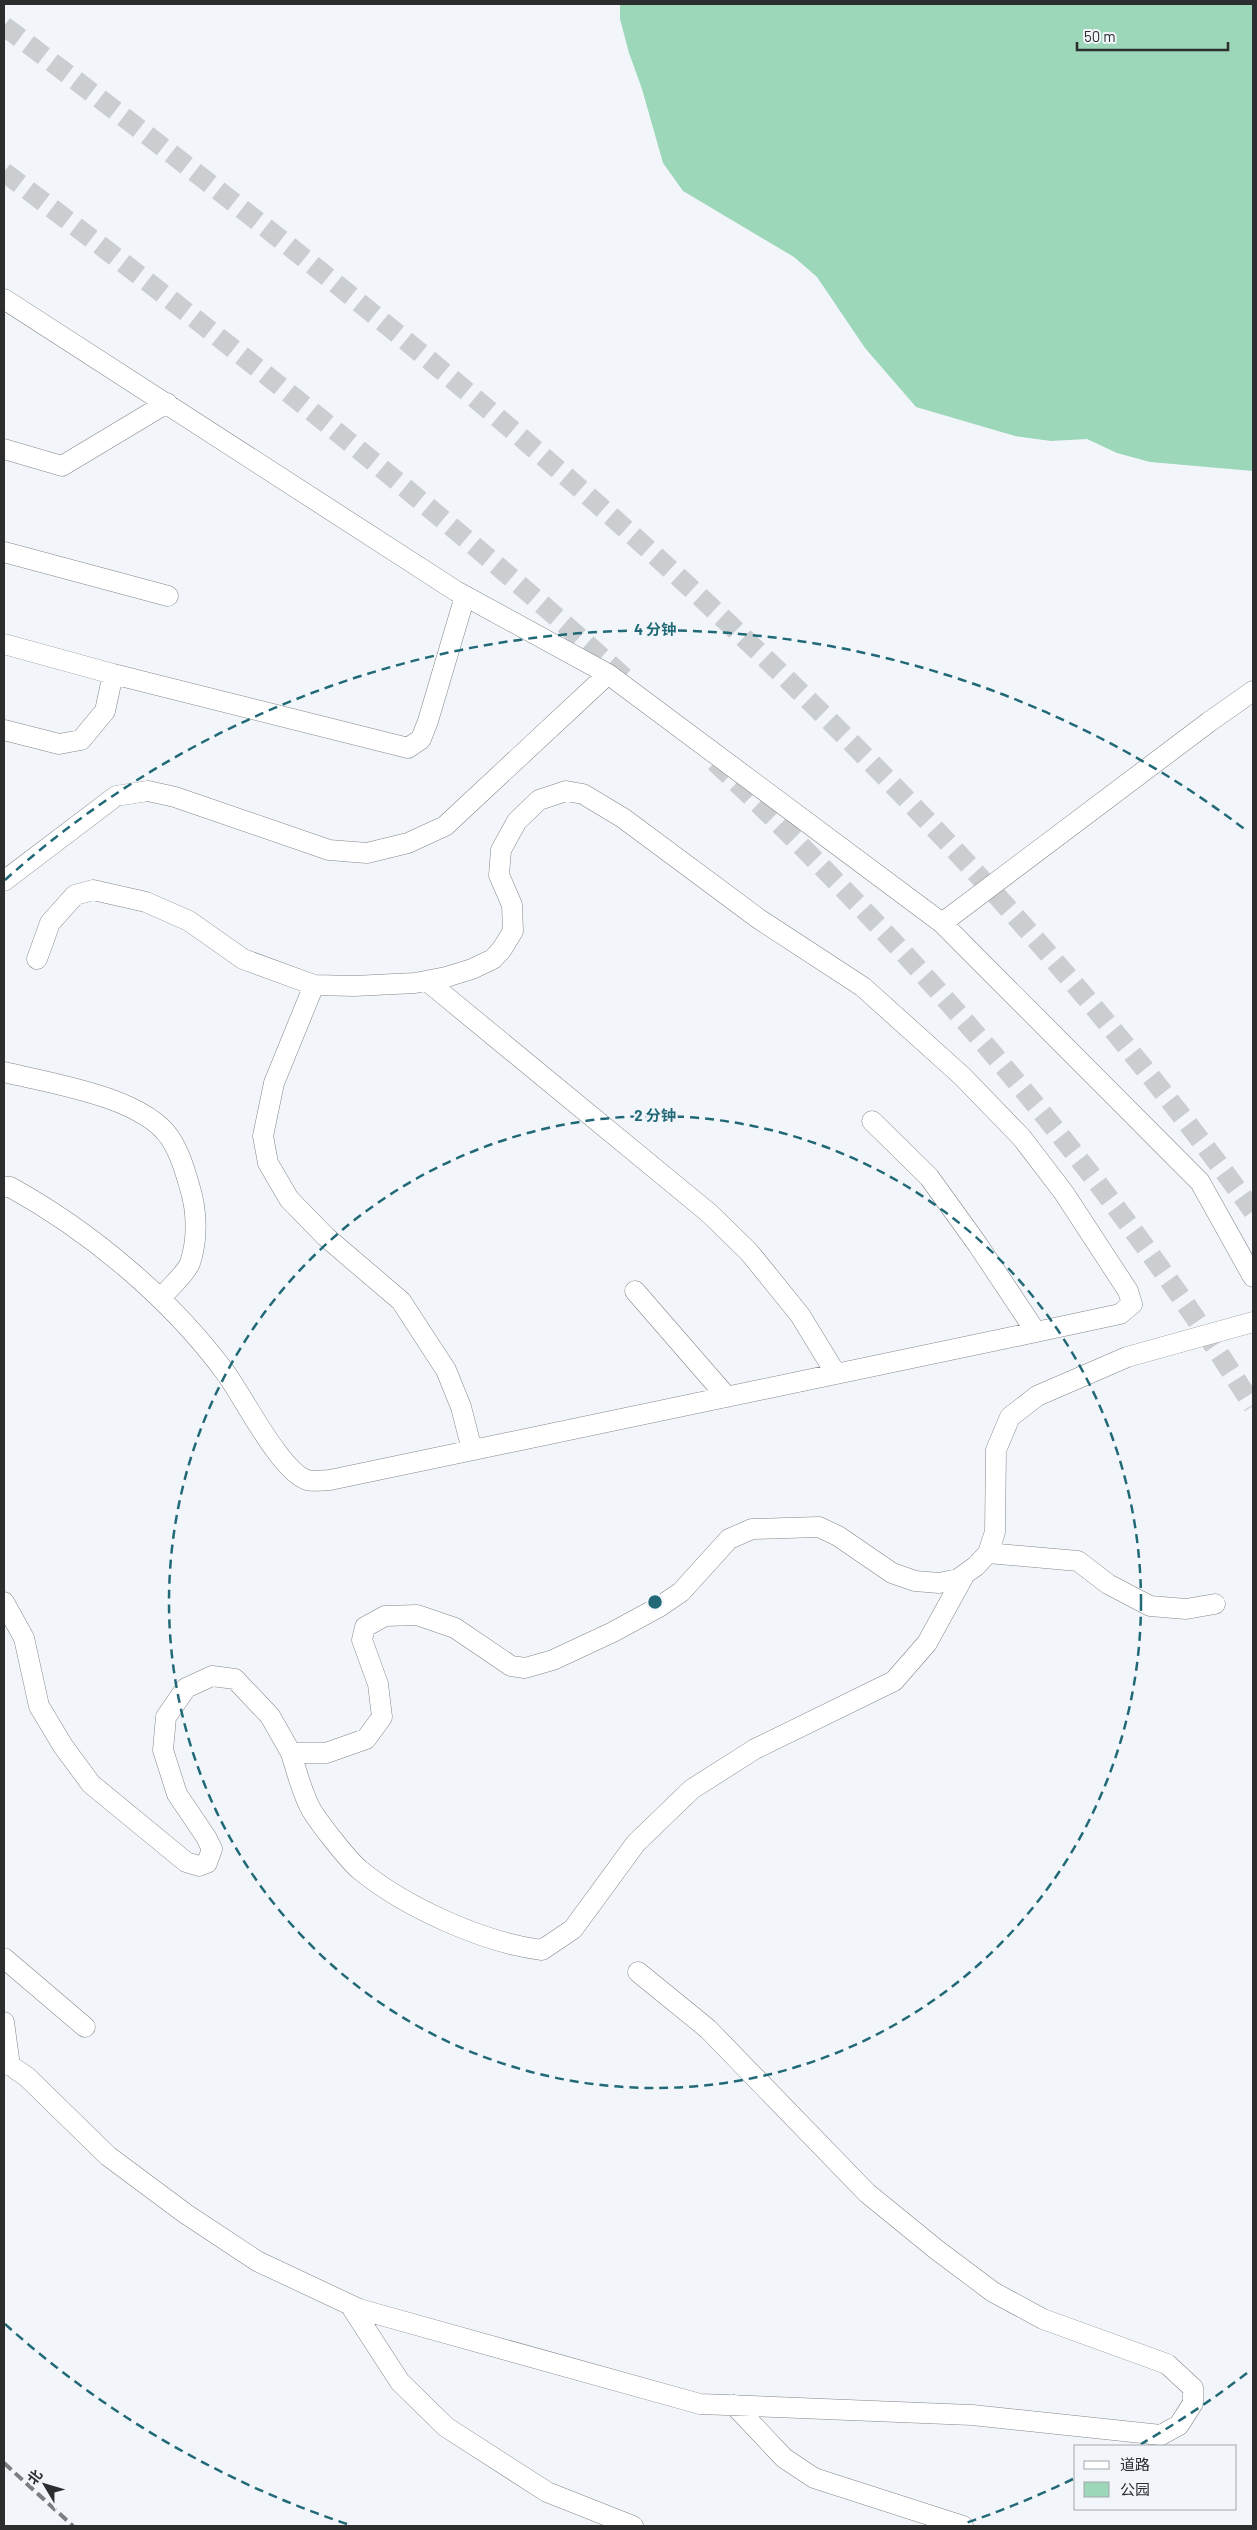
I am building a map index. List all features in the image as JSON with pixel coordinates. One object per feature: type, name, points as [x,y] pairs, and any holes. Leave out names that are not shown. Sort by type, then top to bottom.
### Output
[{"type":"street","points":[[4,300],[465,596],[608,674],[942,923],[1200,1182],[1246,1248],[1253,1277]]},
{"type":"street","points":[[4,449],[62,466],[166,403]]},
{"type":"street","points":[[4,552],[168,596]]},
{"type":"street","points":[[4,644],[113,674],[408,748],[421,739],[428,721],[465,596]]},
{"type":"street","points":[[4,730],[60,744],[81,740],[105,711],[113,674]]},
{"type":"street","points":[[4,881],[116,796],[148,791],[175,797],[329,850],[367,853],[408,843],[445,826],[608,674]]},
{"type":"street","points":[[942,923],[1253,691]]},
{"type":"street","points":[[4,1187],[10,1187],[51,1209],[161,1298],[224,1371],[274,1448],[292,1468],[307,1480],[330,1480],[1036,1332],[1120,1314],[1132,1304],[1128,1291],[1064,1193],[1022,1138],[962,1076],[863,987],[759,920],[623,818],[583,794],[566,791],[539,800],[517,821],[501,850],[499,875],[512,905],[512,931],[502,949],[493,959],[472,969],[427,981],[354,986],[314,985],[243,959],[189,921],[146,902],[93,890],[75,895],[50,923],[36,959]]},
{"type":"street","points":[[427,981],[716,1219],[749,1252],[800,1315],[836,1374]]},
{"type":"street","points":[[314,985],[274,1083],[263,1136],[268,1163],[289,1199],[326,1237],[401,1301],[446,1370],[461,1407],[472,1450]]},
{"type":"street","points":[[4,1072],[100,1096],[154,1121],[170,1138],[182,1162],[194,1200],[196,1229],[189,1264],[161,1298]]},
{"type":"street","points":[[872,1121],[929,1178],[978,1245],[1036,1332]]},
{"type":"street","points":[[635,1291],[727,1397]]},
{"type":"street","points":[[291,1753],[326,1753],[366,1739],[372,1734],[382,1718],[378,1684],[362,1640],[365,1627],[385,1616],[417,1615],[455,1628],[510,1666],[525,1668],[553,1660],[613,1632],[659,1607],[682,1592],[730,1539],[752,1529],[819,1527],[838,1536],[892,1572],[915,1581],[939,1583],[958,1578],[976,1566],[988,1553],[995,1532],[996,1450],[1010,1417],[1037,1396],[1127,1357],[1253,1322]]},
{"type":"street","points":[[988,1553],[1078,1561],[1108,1584],[1150,1606],[1186,1609],[1215,1604]]},
{"type":"street","points":[[4,1602],[24,1638],[39,1706],[63,1746],[90,1784],[186,1862],[199,1866],[207,1864],[212,1849],[177,1794],[163,1750],[166,1717],[186,1688],[212,1676],[235,1679],[270,1716],[291,1753],[312,1810],[358,1868],[400,1899],[457,1925],[515,1947],[542,1950],[573,1929],[636,1843],[692,1790],[755,1749],[894,1681],[927,1643],[965,1574]]},
{"type":"street","points":[[4,1958],[85,2027]]},
{"type":"street","points":[[4,2022],[7,2063],[27,2077],[108,2156],[186,2214],[257,2260],[350,2305],[700,2404],[972,2415],[1161,2435],[1179,2425],[1193,2403],[1193,2388],[1167,2364],[1044,2319],[994,2292],[937,2250],[867,2193],[708,2029],[638,1972]]},
{"type":"street","points":[[350,2305],[400,2382],[446,2427],[547,2492],[633,2526]]},
{"type":"street","points":[[734,2406],[784,2458],[814,2478],[963,2526]]},
{"type":"green space","points":[[620,4],[1253,4],[1253,471],[1150,462],[1117,453],[1087,439],[1051,441],[1015,436],[916,407],[865,348],[817,277],[794,257],[683,191],[663,163],[642,89],[629,53],[620,19]]},
{"type":"tunnel","points":[[4,26],[176,157],[345,291],[512,429],[674,572],[830,721],[979,877],[1121,1040],[1253,1211]]},
{"type":"tunnel","points":[[4,172],[320,418],[475,546],[626,679]]},
{"type":"tunnel","points":[[715,762],[791,835],[864,911],[1004,1067],[1071,1149],[1134,1232],[1195,1318],[1253,1406]]},
{"type":"railway","points":[[4,2463],[73,2526]]}]
